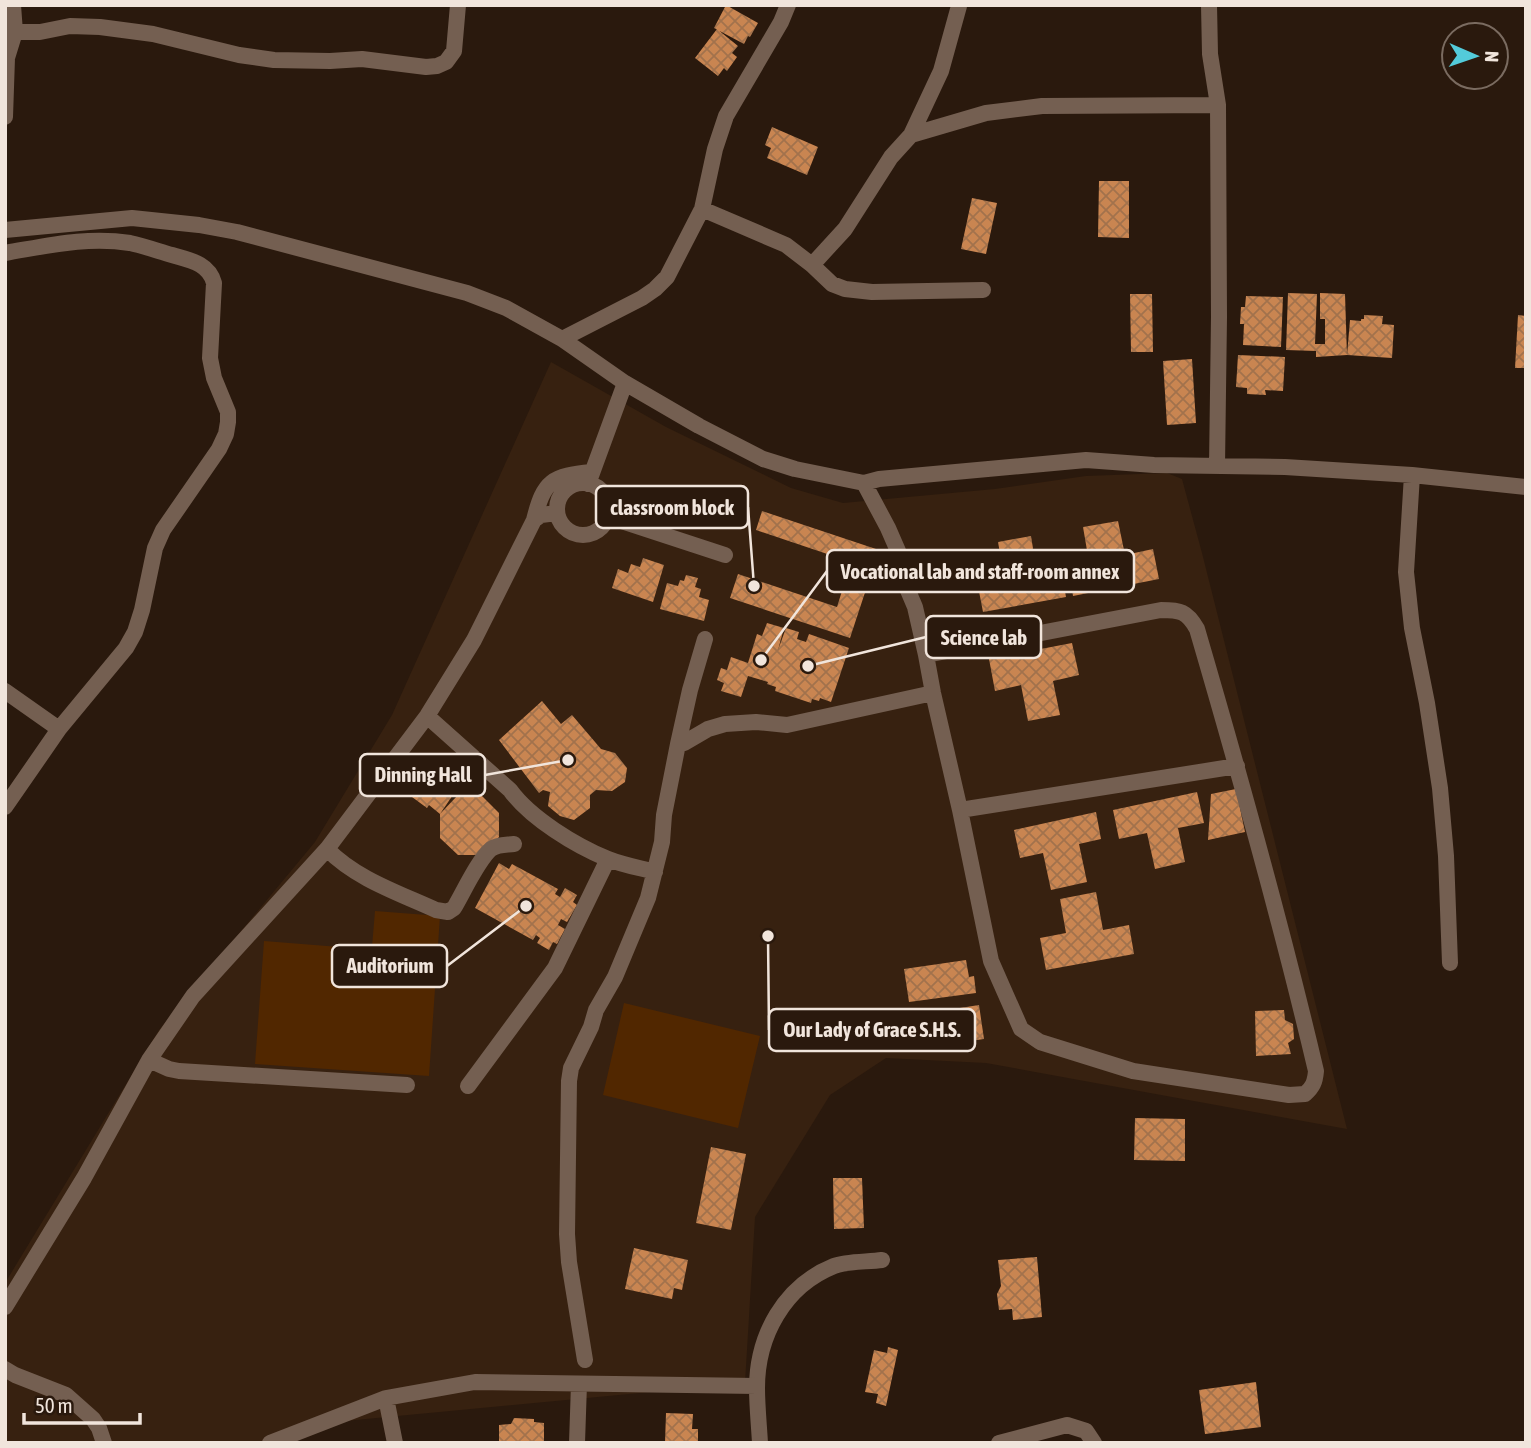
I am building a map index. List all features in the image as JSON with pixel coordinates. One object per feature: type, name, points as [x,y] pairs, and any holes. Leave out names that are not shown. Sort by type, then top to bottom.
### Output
[{"type":"street","points":[[5,117],[7,58],[13,5]]},
{"type":"street","points":[[10,32],[40,32],[70,26],[100,27],[153,34],[239,55],[274,60],[362,59],[426,67],[446,62],[454,51],[458,5]]},
{"type":"street","points":[[562,339],[642,298],[667,277],[702,209],[715,149],[726,116],[781,22],[788,5]]},
{"type":"street","points":[[1209,5],[1210,54],[1218,105],[1217,466]]},
{"type":"street","points":[[812,265],[845,229],[891,157],[911,135],[941,71],[959,6]]},
{"type":"street","points":[[911,135],[986,113],[1042,106],[1218,105]]},
{"type":"street","points":[[702,209],[786,245],[832,284],[845,289],[873,292],[983,290]]},
{"type":"street","points":[[6,226],[132,218],[199,225],[237,232],[467,293],[506,308],[562,339],[625,383],[763,459],[795,469],[864,483],[879,479],[1086,460],[1154,465],[1285,467],[1412,475],[1526,487]]},
{"type":"street","points":[[5,253],[74,241],[130,243],[202,265],[212,275],[214,283],[210,358],[214,378],[228,412],[226,433],[219,449],[163,530],[155,548],[142,610],[126,648],[60,729],[5,807]]},
{"type":"street","points":[[5,1307],[84,1178],[149,1060],[193,996],[327,849],[426,716],[474,640],[534,520],[543,490],[567,475],[590,478],[603,492],[610,508],[605,524],[599,531],[591,534],[574,534],[561,523],[557,513],[560,498],[565,491],[590,478],[625,383]]},
{"type":"street","points":[[1412,475],[1406,572],[1412,628],[1440,788],[1447,856],[1450,963]]},
{"type":"street","points":[[864,483],[898,551],[901,574],[915,607],[991,961],[1021,1029],[1040,1042],[1133,1070],[1289,1095],[1305,1094],[1312,1088],[1315,1071],[1290,963],[1237,766],[1197,629],[1191,619],[1176,610],[1161,610],[926,655]]},
{"type":"street","points":[[534,520],[557,513]]},
{"type":"street","points":[[609,517],[725,555]]},
{"type":"street","points":[[585,1360],[567,1234],[571,1068],[591,1027],[596,1010],[615,977],[648,898],[678,744],[705,639]]},
{"type":"street","points":[[5,691],[60,729]]},
{"type":"street","points":[[678,744],[725,724],[756,722],[787,725],[933,693]]},
{"type":"street","points":[[426,716],[510,790],[518,801],[569,840],[607,859],[655,872]]},
{"type":"street","points":[[960,810],[1237,766]]},
{"type":"street","points":[[327,849],[347,867],[448,912],[454,908],[483,859],[492,849],[500,845],[514,844]]},
{"type":"street","points":[[468,1086],[555,968],[607,859]]},
{"type":"street","points":[[149,1060],[179,1071],[407,1085]]},
{"type":"street","points":[[760,1443],[757,1386],[762,1352],[769,1328],[784,1303],[803,1283],[836,1265],[882,1260]]},
{"type":"street","points":[[9,1376],[66,1395],[93,1419],[104,1443]]},
{"type":"street","points":[[270,1443],[386,1398],[475,1382],[757,1386]]},
{"type":"street","points":[[577,1443],[579,1384]]},
{"type":"street","points":[[386,1398],[395,1443]]},
{"type":"street","points":[[999,1443],[1067,1425],[1086,1431],[1094,1443]]},
{"type":"shaded area","points":[[551,362],[666,427],[791,488],[843,503],[995,489],[1086,476],[1167,473],[1182,479],[1347,1129],[986,1063],[886,1058],[830,1095],[755,1217],[745,1383],[303,1425],[258,1443],[5,1443],[5,1283],[159,1030],[315,842],[392,715]]},
{"type":"shaded area","points":[[375,911],[440,916],[429,1076],[255,1064],[264,941],[352,948],[350,982],[369,983]]},
{"type":"shaded area","points":[[624,1003],[760,1036],[738,1128],[603,1095]]},
{"type":"building","points":[[726,5],[758,23],[744,44],[714,28]]},
{"type":"building","points":[[717,29],[738,46],[732,53],[737,57],[727,71],[724,68],[718,76],[695,58]]},
{"type":"building","points":[[772,127],[818,147],[807,175],[767,158],[771,148],[765,145]]},
{"type":"building","points":[[1099,181],[1129,181],[1129,238],[1098,237]]},
{"type":"building","points":[[972,198],[997,203],[986,254],[961,249]]},
{"type":"building","points":[[1288,293],[1317,294],[1315,344],[1325,344],[1325,319],[1320,319],[1320,293],[1345,294],[1347,355],[1316,357],[1316,351],[1286,350]]},
{"type":"building","points":[[1130,294],[1152,294],[1153,352],[1131,352]]},
{"type":"building","points":[[1246,296],[1283,297],[1281,347],[1243,345],[1244,324],[1240,324],[1241,307],[1245,307]]},
{"type":"building","points":[[1364,315],[1383,316],[1382,324],[1394,325],[1392,358],[1347,355],[1350,320],[1361,321]]},
{"type":"building","points":[[1518,315],[1526,316],[1526,368],[1515,368]]},
{"type":"building","points":[[1238,355],[1285,357],[1283,391],[1265,390],[1266,395],[1247,394],[1247,388],[1236,387]]},
{"type":"building","points":[[1192,359],[1196,423],[1167,425],[1163,361]]},
{"type":"building","points":[[762,511],[879,550],[850,638],[730,598],[738,574],[837,607],[851,562],[756,530]]},
{"type":"building","points":[[1118,521],[1125,555],[1153,549],[1159,579],[1073,596],[1068,567],[1089,562],[1083,527]]},
{"type":"building","points":[[1031,536],[1037,573],[1061,569],[1066,597],[983,612],[977,581],[1004,576],[998,542]]},
{"type":"building","points":[[643,558],[664,565],[653,602],[612,588],[618,569],[628,573],[631,564],[640,567]]},
{"type":"building","points":[[686,575],[698,578],[695,587],[701,589],[699,597],[709,600],[704,621],[660,609],[667,583],[678,586]]},
{"type":"building","points":[[767,623],[784,628],[778,650],[786,628],[799,632],[797,639],[806,642],[809,634],[849,648],[831,702],[820,698],[819,701],[812,699],[811,703],[775,691],[776,687],[767,684],[768,682],[748,676],[741,697],[721,691],[724,683],[717,680],[721,668],[727,670],[731,657],[748,663],[757,634],[762,636]]},
{"type":"building","points":[[1072,643],[1079,675],[1053,681],[1060,715],[1028,721],[1021,685],[995,691],[989,659]]},
{"type":"building","points":[[542,701],[561,724],[572,715],[601,749],[615,753],[627,768],[625,782],[612,791],[596,790],[590,795],[590,808],[574,820],[560,816],[548,806],[550,792],[543,790],[539,793],[499,740]]},
{"type":"building","points":[[425,762],[459,786],[440,814],[412,797],[414,794],[406,788]]},
{"type":"building","points":[[1236,789],[1245,832],[1208,840],[1211,794]]},
{"type":"building","points":[[1197,792],[1204,823],[1178,828],[1185,862],[1155,869],[1147,833],[1119,839],[1113,810]]},
{"type":"building","points":[[481,795],[499,813],[499,837],[482,855],[458,855],[440,838],[440,814],[457,796]]},
{"type":"building","points":[[1096,812],[1101,839],[1079,844],[1087,882],[1051,890],[1043,853],[1020,858],[1014,830]]},
{"type":"building","points":[[499,863],[509,869],[512,864],[558,889],[555,894],[560,897],[565,888],[577,895],[573,902],[577,905],[567,922],[561,919],[558,925],[565,929],[557,944],[553,942],[549,950],[537,943],[540,938],[536,935],[533,940],[475,908]]},
{"type":"building","points":[[1096,892],[1103,930],[1129,925],[1134,954],[1046,970],[1040,938],[1066,933],[1060,899]]},
{"type":"building","points":[[966,960],[969,977],[974,976],[976,993],[909,1002],[904,969]]},
{"type":"building","points":[[979,1005],[984,1039],[915,1049],[909,1016]]},
{"type":"building","points":[[1284,1010],[1285,1020],[1293,1024],[1294,1039],[1288,1043],[1291,1054],[1256,1056],[1255,1011]]},
{"type":"building","points":[[1135,1118],[1185,1119],[1185,1161],[1134,1160]]},
{"type":"building","points":[[711,1147],[746,1154],[731,1230],[696,1223]]},
{"type":"building","points":[[833,1178],[862,1178],[864,1228],[834,1229]]},
{"type":"building","points":[[634,1248],[688,1260],[682,1290],[674,1288],[672,1299],[625,1289]]},
{"type":"building","points":[[1037,1257],[1042,1317],[1013,1320],[1012,1309],[999,1310],[997,1294],[1001,1286],[998,1260]]},
{"type":"building","points":[[888,1347],[898,1350],[886,1406],[876,1403],[878,1394],[865,1392],[874,1350],[887,1353]]},
{"type":"building","points":[[1256,1382],[1261,1427],[1205,1434],[1199,1390]]},
{"type":"building","points":[[666,1413],[693,1414],[692,1429],[698,1429],[698,1443],[665,1443]]},
{"type":"building","points":[[514,1418],[534,1419],[534,1422],[544,1423],[544,1443],[499,1443],[499,1425],[511,1424]]},
{"type":"place","name":"classroom block","points":[[754,586]]},
{"type":"place","name":"Vocational lab and staff-room annex","points":[[761,660]]},
{"type":"place","name":"Science lab","points":[[808,666]]},
{"type":"place","name":"Dinning Hall","points":[[568,760]]},
{"type":"place","name":"Auditorium","points":[[526,906]]},
{"type":"place","name":"Our Lady of Grace S.H.S.","points":[[768,936]]}]
